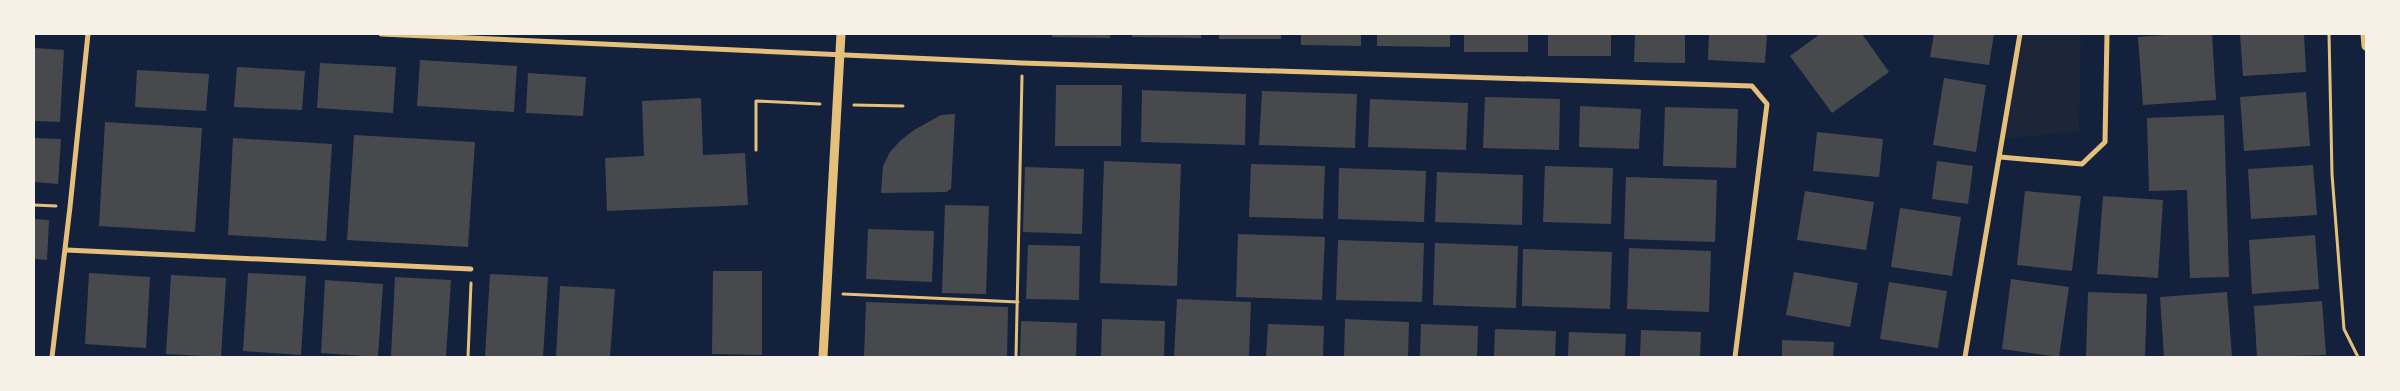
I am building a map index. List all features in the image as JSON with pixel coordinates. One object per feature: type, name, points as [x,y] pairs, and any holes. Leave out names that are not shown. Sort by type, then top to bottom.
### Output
[{"type":"street","points":[[52,357],[66,250],[88,34]]},
{"type":"street","points":[[381,34],[1022,63],[1752,86],[1766,104],[1735,357]]},
{"type":"street","points":[[823,357],[841,34]]},
{"type":"street","points":[[1965,357],[2020,34]]},
{"type":"street","points":[[2000,157],[2082,164],[2105,142],[2107,34]]},
{"type":"street","points":[[2365,34],[2366,46]]},
{"type":"street","points":[[66,250],[471,269]]},
{"type":"path","points":[[2329,34],[2332,174],[2344,328],[2358,357]]},
{"type":"path","points":[[1016,357],[1022,63]]},
{"type":"path","points":[[756,150],[756,101],[822,104]]},
{"type":"path","points":[[851,105],[903,106]]},
{"type":"path","points":[[34,204],[70,207]]},
{"type":"path","points":[[468,357],[471,269]]},
{"type":"path","points":[[827,293],[1018,302]]},
{"type":"shaded area","points":[[2020,34],[2081,34],[2079,131],[2003,139]]},
{"type":"building","points":[[1052,34],[1110,34],[1110,38],[1052,37]]},
{"type":"building","points":[[1132,34],[1201,34],[1201,38],[1132,37]]},
{"type":"building","points":[[1219,34],[1281,34],[1281,39],[1219,39]]},
{"type":"building","points":[[1301,34],[1361,34],[1361,46],[1301,45]]},
{"type":"building","points":[[1377,34],[1450,34],[1450,47],[1377,46]]},
{"type":"building","points":[[1464,34],[1528,34],[1528,52],[1464,52]]},
{"type":"building","points":[[1548,34],[1611,34],[1611,56],[1548,56]]},
{"type":"building","points":[[1635,34],[1685,34],[1685,63],[1634,62]]},
{"type":"building","points":[[1709,34],[1767,34],[1765,63],[1708,60]]},
{"type":"building","points":[[1820,34],[1862,34],[1889,72],[1832,113],[1790,56]]},
{"type":"building","points":[[1934,34],[1994,34],[1989,65],[1930,57]]},
{"type":"building","points":[[2212,34],[2216,100],[2143,105],[2138,37]]},
{"type":"building","points":[[2240,34],[2304,34],[2306,72],[2243,76]]},
{"type":"building","points":[[34,48],[64,50],[60,122],[34,121]]},
{"type":"building","points":[[420,60],[517,66],[514,112],[417,106]]},
{"type":"building","points":[[320,63],[396,67],[393,113],[317,108]]},
{"type":"building","points":[[237,67],[305,71],[302,110],[234,107]]},
{"type":"building","points":[[137,70],[209,74],[206,111],[135,107]]},
{"type":"building","points":[[528,73],[586,77],[583,116],[526,113]]},
{"type":"building","points":[[1944,78],[1986,85],[1976,152],[1933,145]]},
{"type":"building","points":[[1056,85],[1122,85],[1121,146],[1055,146]]},
{"type":"building","points":[[1142,90],[1246,94],[1245,145],[1141,142]]},
{"type":"building","points":[[1262,91],[1357,94],[1355,148],[1259,145]]},
{"type":"building","points":[[2306,92],[2310,146],[2244,151],[2240,97]]},
{"type":"building","points":[[1485,97],[1560,99],[1559,150],[1483,148]]},
{"type":"building","points":[[701,98],[703,155],[745,153],[748,205],[607,211],[605,158],[644,156],[642,101]]},
{"type":"building","points":[[1370,99],[1468,103],[1466,150],[1368,147]]},
{"type":"building","points":[[1580,106],[1641,109],[1639,149],[1579,147]]},
{"type":"building","points":[[1665,107],[1738,109],[1736,168],[1663,166]]},
{"type":"building","points":[[955,114],[951,189],[946,192],[881,193],[883,166],[890,152],[900,141],[914,130],[941,115]]},
{"type":"building","points":[[2224,115],[2229,277],[2190,278],[2187,190],[2149,191],[2147,118]]},
{"type":"building","points":[[105,122],[202,128],[195,232],[99,226]]},
{"type":"building","points":[[1817,132],[1883,139],[1879,177],[1813,171]]},
{"type":"building","points":[[354,135],[475,142],[468,247],[347,240]]},
{"type":"building","points":[[34,138],[61,139],[58,184],[34,182]]},
{"type":"building","points":[[233,138],[332,144],[326,241],[228,235]]},
{"type":"building","points":[[1104,161],[1181,164],[1177,286],[1100,283]]},
{"type":"building","points":[[1937,161],[1973,166],[1968,204],[1932,199]]},
{"type":"building","points":[[1251,164],[1325,166],[1323,219],[1249,217]]},
{"type":"building","points":[[2313,165],[2317,215],[2251,219],[2248,169]]},
{"type":"building","points":[[1545,166],[1613,168],[1611,224],[1543,222]]},
{"type":"building","points":[[1025,167],[1084,169],[1082,234],[1023,232]]},
{"type":"building","points":[[1339,168],[1426,171],[1424,222],[1338,219]]},
{"type":"building","points":[[1437,172],[1523,175],[1522,225],[1435,222]]},
{"type":"building","points":[[1626,177],[1717,180],[1715,242],[1624,239]]},
{"type":"building","points":[[1805,191],[1874,202],[1866,250],[1797,240]]},
{"type":"building","points":[[2025,191],[2081,196],[2072,271],[2017,265]]},
{"type":"building","points":[[2103,196],[2163,200],[2158,278],[2097,274]]},
{"type":"building","points":[[945,205],[989,206],[986,294],[942,293]]},
{"type":"building","points":[[1900,208],[1961,217],[1952,276],[1891,267]]},
{"type":"building","points":[[34,219],[49,220],[47,260],[34,259]]},
{"type":"building","points":[[868,229],[934,231],[932,282],[866,279]]},
{"type":"building","points":[[1238,234],[1325,237],[1322,300],[1236,297]]},
{"type":"building","points":[[2315,235],[2319,289],[2252,294],[2249,240]]},
{"type":"building","points":[[1338,240],[1424,243],[1422,302],[1336,300]]},
{"type":"building","points":[[1435,243],[1518,246],[1516,308],[1433,305]]},
{"type":"building","points":[[1028,245],[1080,246],[1079,300],[1026,299]]},
{"type":"building","points":[[1629,248],[1711,251],[1709,312],[1627,309]]},
{"type":"building","points":[[1523,249],[1612,252],[1610,309],[1522,306]]},
{"type":"building","points":[[713,271],[762,271],[762,355],[712,354]]},
{"type":"building","points":[[1794,272],[1858,283],[1850,327],[1786,315]]},
{"type":"building","points":[[89,273],[150,277],[146,348],[85,344]]},
{"type":"building","points":[[248,273],[306,276],[301,355],[243,351]]},
{"type":"building","points":[[490,274],[548,277],[543,357],[485,357]]},
{"type":"building","points":[[171,275],[226,278],[221,357],[166,354]]},
{"type":"building","points":[[395,277],[451,280],[446,357],[391,356]]},
{"type":"building","points":[[2011,279],[2069,287],[2059,357],[2002,349]]},
{"type":"building","points":[[325,280],[383,284],[378,357],[321,353]]},
{"type":"building","points":[[1889,282],[1947,291],[1938,348],[1880,339]]},
{"type":"building","points":[[560,286],[615,289],[610,357],[556,357]]},
{"type":"building","points":[[2088,292],[2147,294],[2145,357],[2086,357]]},
{"type":"building","points":[[2227,292],[2232,357],[2164,357],[2160,297]]},
{"type":"building","points":[[1177,299],[1251,302],[1249,357],[1174,357]]},
{"type":"building","points":[[2322,301],[2326,355],[2257,357],[2254,306]]},
{"type":"building","points":[[866,302],[1008,307],[1007,357],[864,357]]},
{"type":"building","points":[[1102,319],[1165,321],[1164,357],[1101,357]]},
{"type":"building","points":[[1345,319],[1409,322],[1408,357],[1344,357]]},
{"type":"building","points":[[1021,321],[1077,323],[1076,357],[1020,357]]},
{"type":"building","points":[[1268,324],[1324,326],[1323,357],[1266,357]]},
{"type":"building","points":[[1421,324],[1478,326],[1477,357],[1420,357]]},
{"type":"building","points":[[1495,329],[1556,331],[1555,357],[1494,357]]},
{"type":"building","points":[[1641,330],[1701,332],[1700,357],[1640,357]]},
{"type":"building","points":[[1569,332],[1626,334],[1625,357],[1568,357]]},
{"type":"building","points":[[1782,340],[1834,342],[1833,357],[1782,357]]}]
